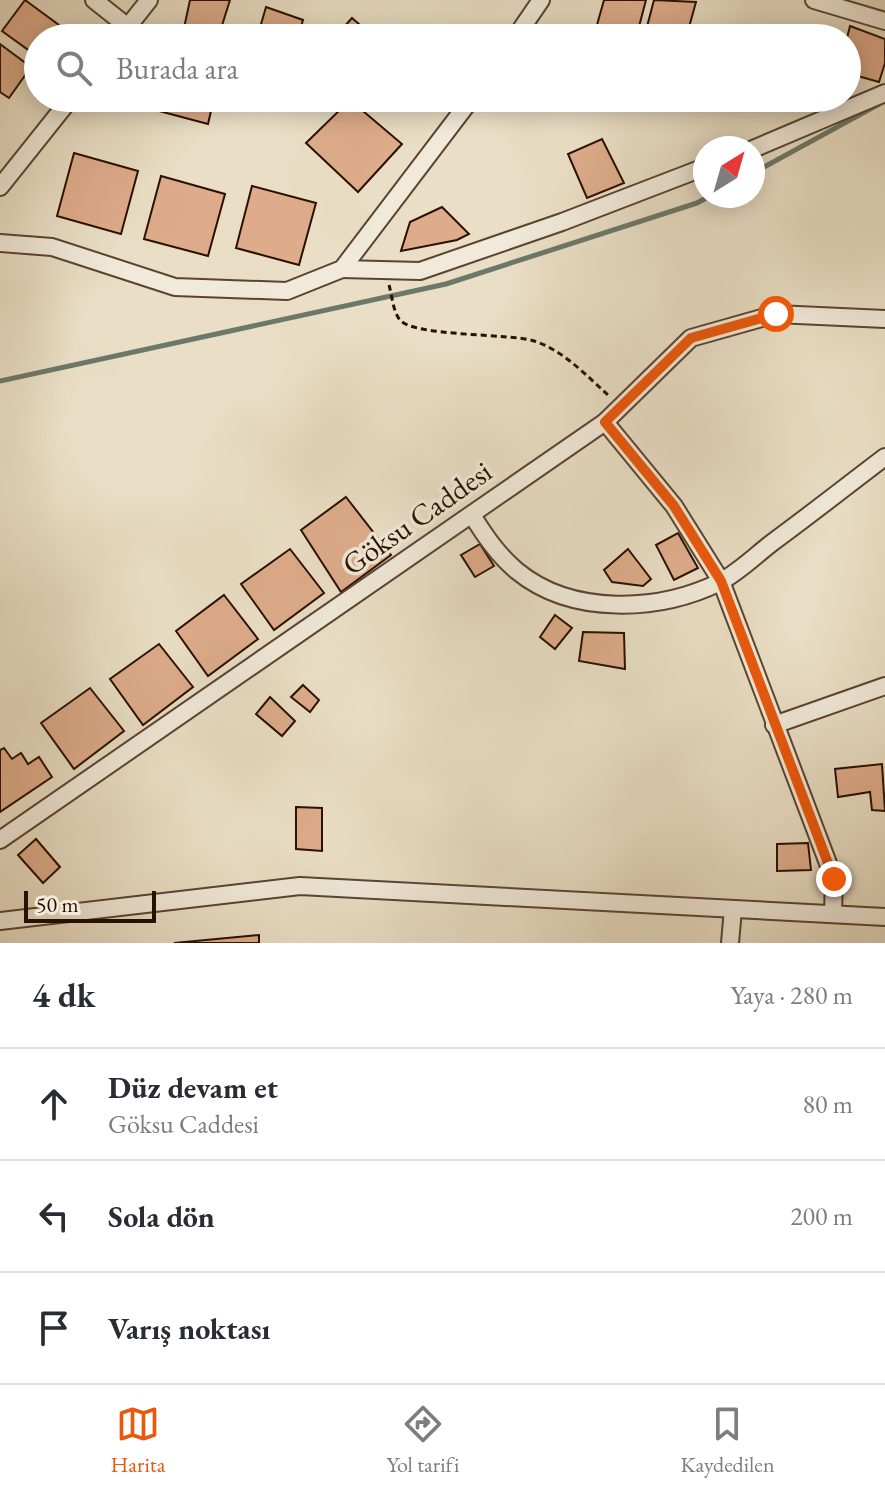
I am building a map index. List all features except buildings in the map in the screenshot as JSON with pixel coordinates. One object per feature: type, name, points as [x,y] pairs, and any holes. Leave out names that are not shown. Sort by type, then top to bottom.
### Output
[{"type":"street","points":[[94,0],[116,24]]},
{"type":"street","points":[[130,24],[149,0]]},
{"type":"street","points":[[525,24],[541,0]]},
{"type":"street","points":[[814,0],[885,21]]},
{"type":"street","points":[[861,103],[885,93]]},
{"type":"street","points":[[0,187],[60,112]]},
{"type":"street","points":[[342,269],[461,112]]},
{"type":"street","points":[[765,144],[840,112]]},
{"type":"street","points":[[0,174],[17,165]]},
{"type":"street","points":[[0,243],[52,247],[175,287],[287,291],[342,269],[420,271],[562,222],[693,172]]},
{"type":"street","name":"Göksu Caddesi","points":[[0,840],[605,422],[691,338],[776,314],[885,319]]},
{"type":"street","points":[[605,422],[674,506],[721,581],[834,879],[833,914]]},
{"type":"street","points":[[472,515],[491,545],[519,572],[555,593],[593,602],[635,605],[669,601],[721,581],[885,457]]},
{"type":"street","points":[[774,725],[885,686]]},
{"type":"street","points":[[0,921],[300,886],[885,917]]},
{"type":"street","points":[[730,943],[733,909]]},
{"type":"path","points":[[389,286],[397,318],[406,325],[534,341],[564,356],[621,407]]},
{"type":"waterway","points":[[765,166],[885,101]]},
{"type":"waterway","points":[[0,381],[446,284],[693,204]]},
{"type":"route","points":[[776,314],[691,338],[605,422],[674,506],[721,581],[834,879]]}]
